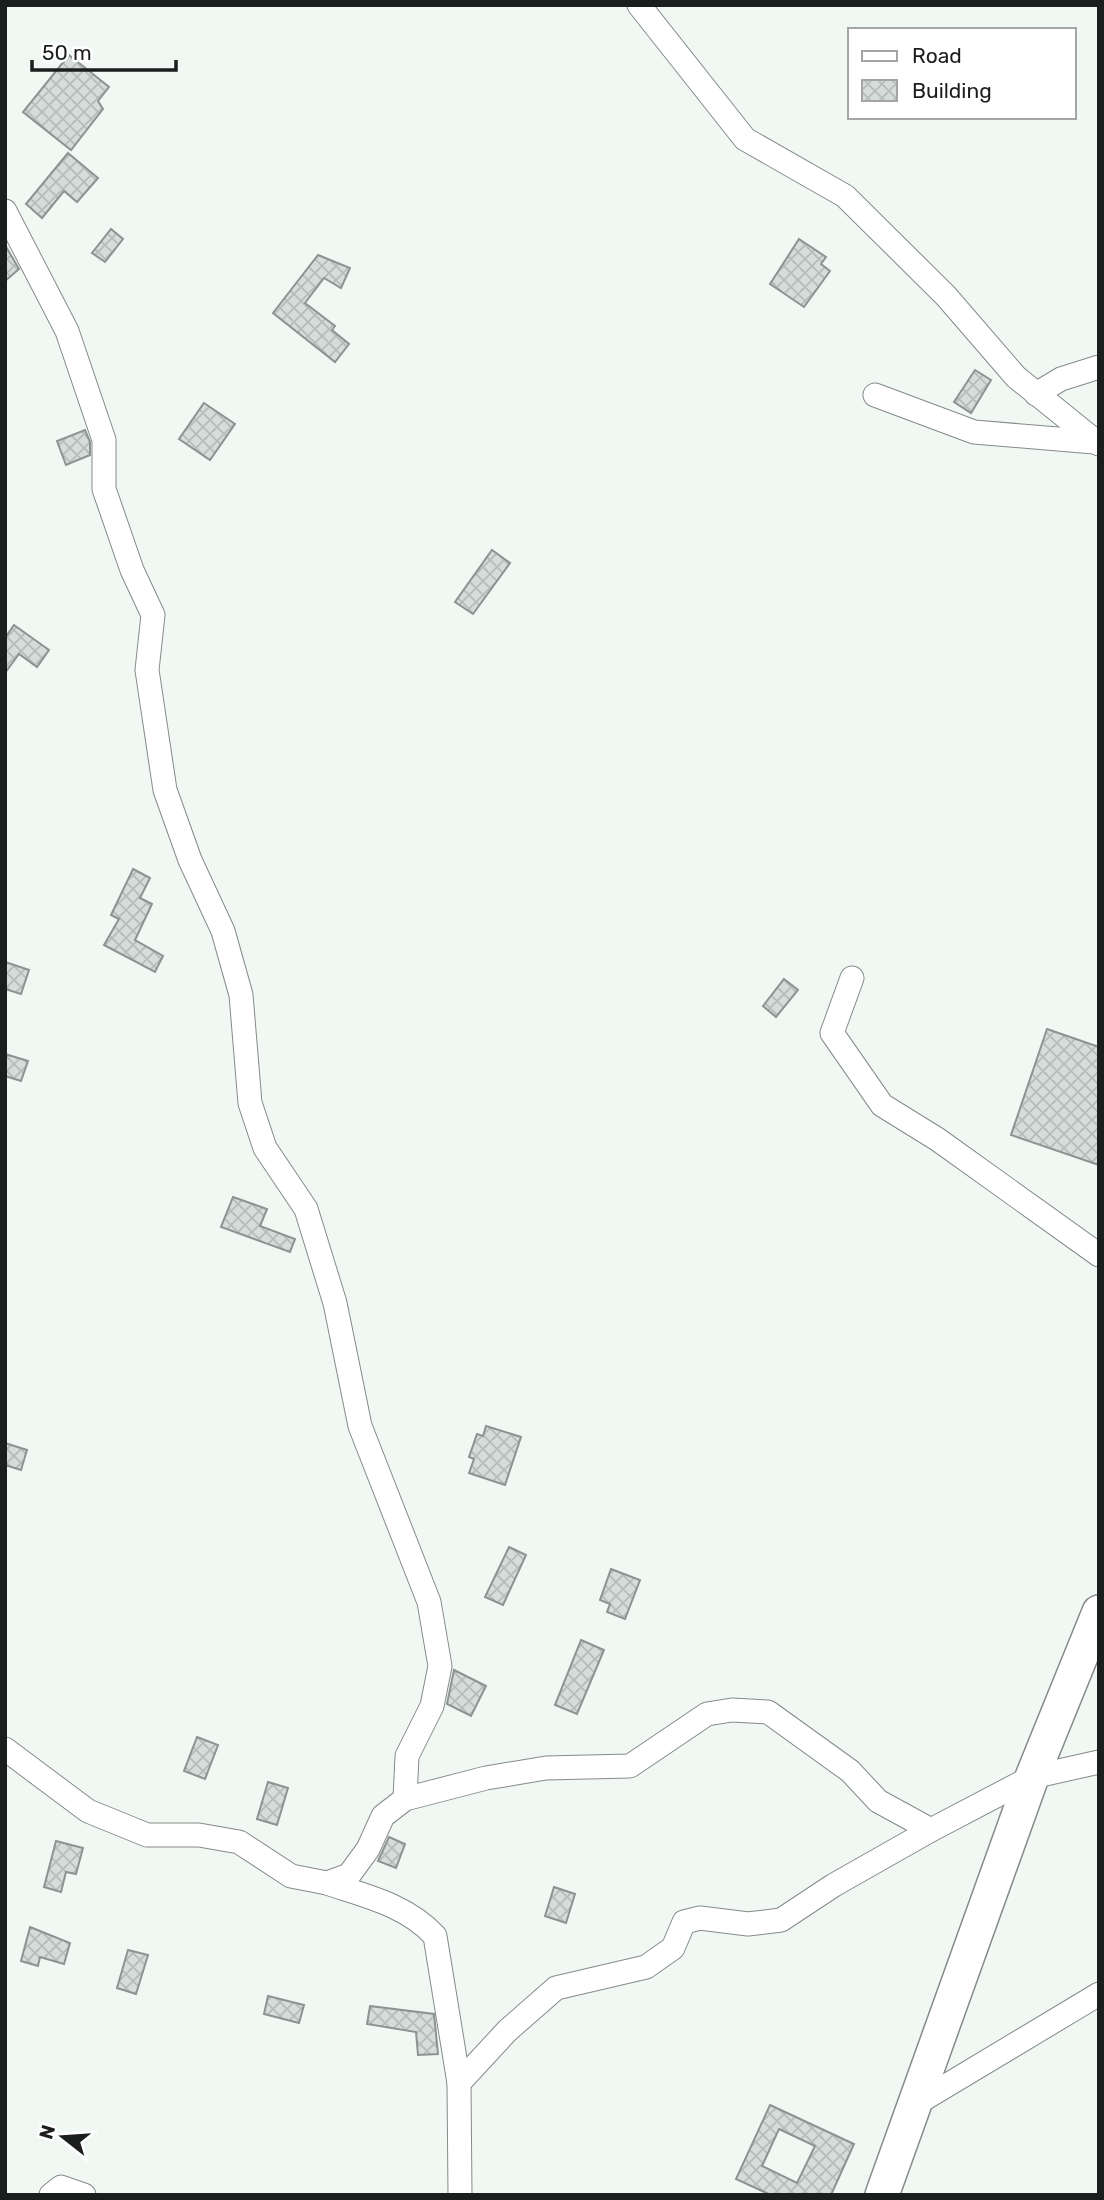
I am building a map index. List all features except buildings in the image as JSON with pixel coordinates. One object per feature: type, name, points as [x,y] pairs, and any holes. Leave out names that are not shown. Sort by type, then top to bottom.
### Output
[{"type":"street","points":[[639,5],[745,139],[845,196],[946,296],[1016,377],[1097,443]]},
{"type":"street","points":[[5,211],[67,331],[104,440],[104,489],[132,570],[153,615],[148,670],[165,790],[190,860],[223,931],[241,995],[250,1103],[265,1148],[306,1209],[335,1303],[360,1426],[429,1602],[440,1666],[432,1706],[407,1756],[405,1799]]},
{"type":"street","points":[[1036,394],[1061,379],[1099,367]]},
{"type":"street","points":[[875,395],[974,432],[1097,443]]},
{"type":"street","points":[[852,978],[832,1033],[882,1105],[937,1139],[1099,1255]]},
{"type":"street","points":[[882,2195],[1032,1777],[1099,1612]]},
{"type":"street","points":[[327,1883],[349,1875],[368,1849],[383,1816],[405,1799],[486,1778],[546,1768],[630,1766],[707,1714],[732,1710],[768,1712],[850,1771],[878,1801],[931,1830]]},
{"type":"street","points":[[5,1749],[88,1811],[147,1835],[199,1835],[239,1842],[291,1876],[327,1883],[390,1905],[422,1921],[435,1936],[459,2083],[460,2195]]},
{"type":"street","points":[[459,2083],[507,2031],[556,1988],[646,1967],[673,1948],[684,1922],[700,1918],[748,1924],[781,1920],[834,1885],[1032,1777],[1099,1762]]},
{"type":"street","points":[[914,2105],[1099,1994]]},
{"type":"street","points":[[51,2195],[61,2187],[84,2195]]}]
